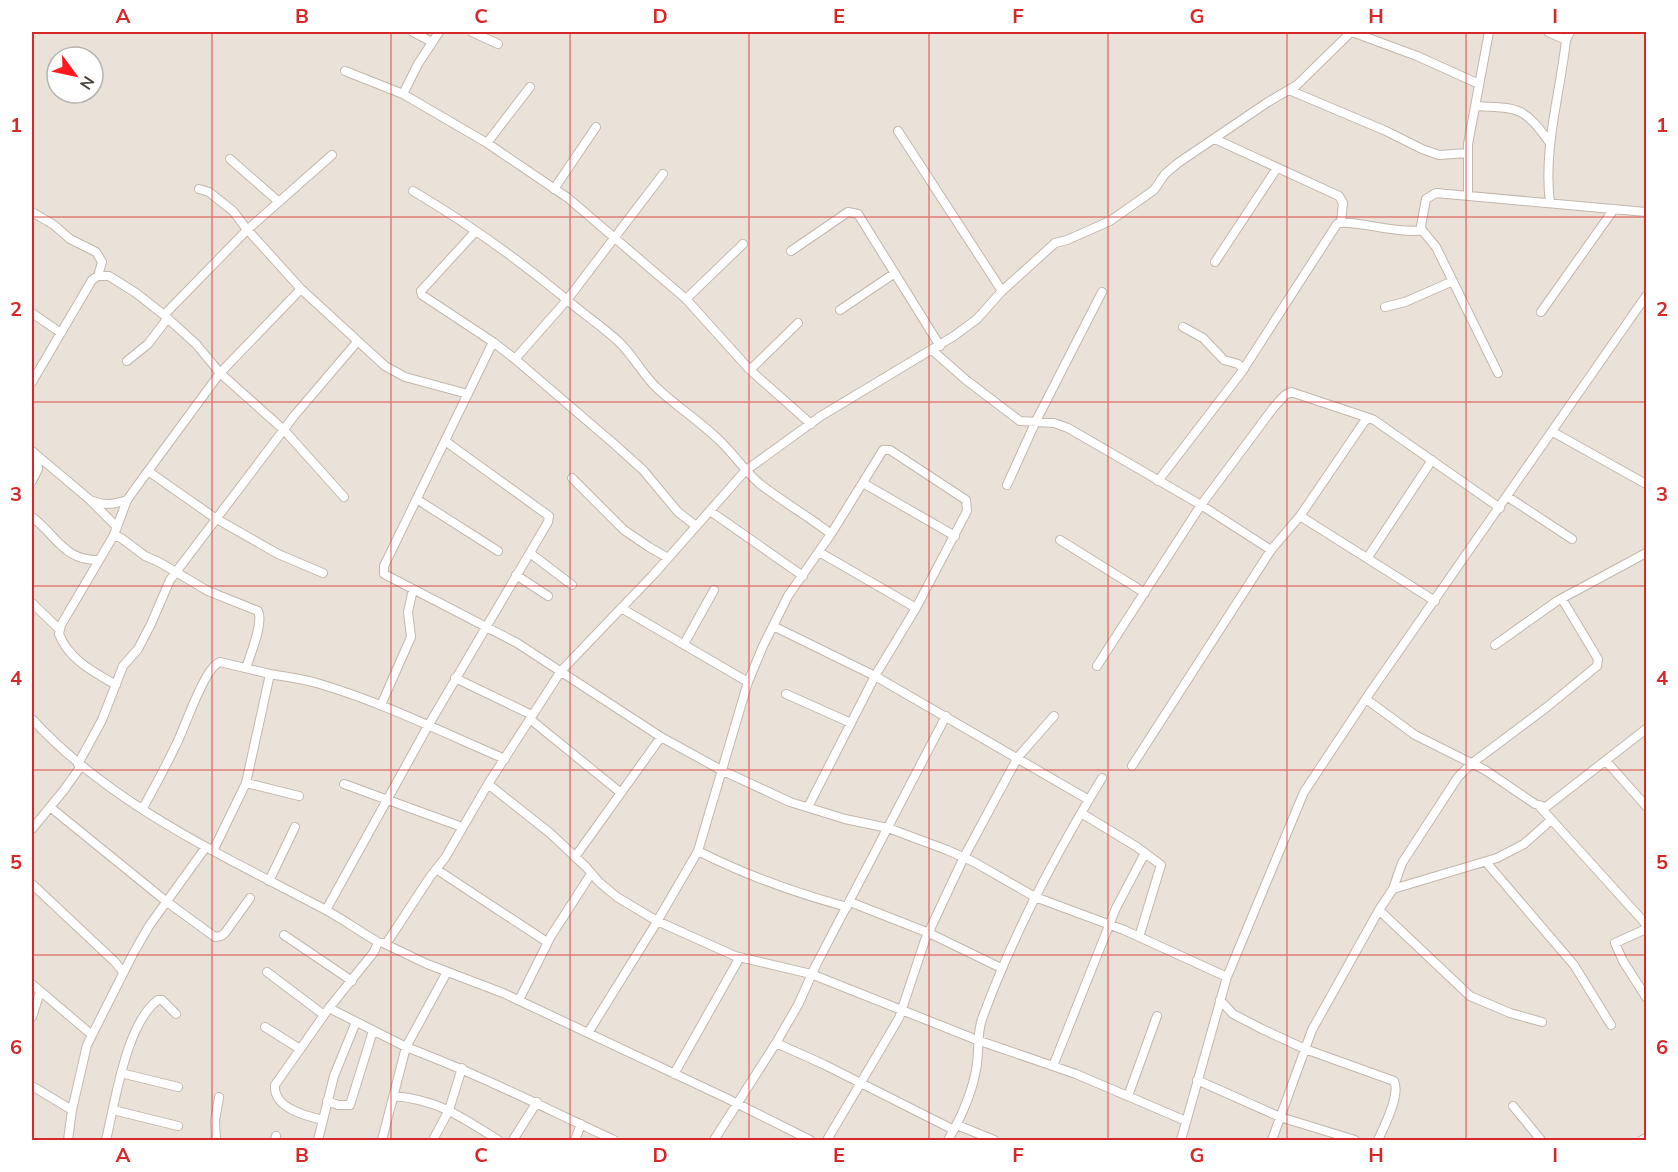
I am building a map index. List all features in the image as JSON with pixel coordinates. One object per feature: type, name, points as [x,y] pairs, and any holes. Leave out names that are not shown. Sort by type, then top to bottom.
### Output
[{"type":"street","points":[[413,32],[432,42]]},
{"type":"street","points":[[403,94],[418,64],[439,32]]},
{"type":"street","points":[[472,32],[498,44]]},
{"type":"street","points":[[323,1120],[305,1116],[291,1109],[282,1102],[274,1090],[274,1085],[436,869],[561,671],[668,558],[745,471],[811,423],[869,386],[936,348],[976,319],[1002,291],[1055,243],[1110,221],[1154,190],[1165,174],[1178,163],[1215,140],[1238,121],[1297,85],[1351,32],[1417,56],[1479,84]]},
{"type":"street","points":[[1468,196],[1468,153],[1489,32]]},
{"type":"street","points":[[1548,32],[1566,40]]},
{"type":"street","points":[[1550,203],[1547,177],[1550,143],[1566,40],[1570,32]]},
{"type":"street","points":[[345,71],[403,94],[487,143],[554,189],[616,238],[686,299],[750,370],[811,423]]},
{"type":"street","points":[[487,143],[530,87]]},
{"type":"street","points":[[1289,90],[1386,131],[1422,150],[1438,155],[1468,153]]},
{"type":"street","points":[[1476,106],[1518,109],[1528,115],[1550,143]]},
{"type":"street","points":[[554,189],[596,127]]},
{"type":"street","points":[[898,130],[1002,291]]},
{"type":"street","points":[[1158,481],[1244,369],[1341,222],[1342,203],[1339,196],[1215,140]]},
{"type":"street","points":[[127,361],[148,344],[166,317],[247,230],[332,155]]},
{"type":"street","points":[[230,159],[279,202]]},
{"type":"street","points":[[1215,262],[1277,168]]},
{"type":"street","points":[[515,359],[567,300],[663,174]]},
{"type":"street","points":[[199,189],[209,192],[234,212],[247,230],[300,289],[394,373],[468,394]]},
{"type":"street","points":[[413,191],[450,213],[519,261],[621,344],[636,365],[657,387],[723,444],[745,471],[790,507],[831,534]]},
{"type":"street","points":[[1498,373],[1436,247],[1422,230],[1426,199],[1436,194],[1647,212]]},
{"type":"street","points":[[1541,312],[1614,209]]},
{"type":"street","points":[[791,251],[851,211],[860,216],[895,273],[936,348],[966,380],[1020,421],[1054,423],[1068,428],[1201,505],[1271,550]]},
{"type":"street","points":[[32,212],[54,225],[70,239],[96,252],[102,262],[98,276]]},
{"type":"street","points":[[1341,222],[1412,232],[1422,230]]},
{"type":"street","points":[[475,232],[421,293],[515,359],[613,442],[650,478],[678,512],[696,526]]},
{"type":"street","points":[[686,299],[743,244]]},
{"type":"street","points":[[840,310],[895,273]]},
{"type":"street","points":[[32,382],[62,333],[81,294],[98,276],[109,276],[166,317],[196,344],[220,373],[284,430],[344,497]]},
{"type":"street","points":[[1385,307],[1405,302],[1453,280]]},
{"type":"street","points":[[58,629],[114,535],[127,500],[220,373],[300,289]]},
{"type":"street","points":[[1007,485],[1036,421],[1102,292]]},
{"type":"street","points":[[1181,1140],[1227,977],[1304,792],[1366,699],[1647,296]]},
{"type":"street","points":[[32,313],[62,333]]},
{"type":"street","points":[[750,370],[798,323]]},
{"type":"street","points":[[1183,327],[1203,338],[1224,360],[1238,364],[1244,369]]},
{"type":"street","points":[[32,829],[79,765],[102,720],[123,666],[138,648],[176,571],[284,430],[357,342]]},
{"type":"street","points":[[493,342],[383,570],[384,574],[517,644],[661,737],[721,770],[790,802],[845,819],[888,828],[964,857],[1035,897],[1139,937],[1227,977]]},
{"type":"street","points":[[1097,666],[1201,505],[1274,407],[1288,393],[1374,420],[1500,508]]},
{"type":"street","points":[[1132,766],[1271,550],[1300,516],[1369,418]]},
{"type":"street","points":[[1553,432],[1647,484]]},
{"type":"street","points":[[326,910],[455,678],[547,524],[549,516],[445,441]]},
{"type":"street","points":[[588,1033],[698,851],[748,682],[788,596],[831,534],[883,450],[890,450],[966,500],[968,511],[916,608],[875,676],[808,807]]},
{"type":"street","points":[[34,453],[89,499],[116,526]]},
{"type":"street","points":[[32,481],[38,469],[34,453]]},
{"type":"street","points":[[1368,557],[1432,460]]},
{"type":"street","points":[[38,469],[49,465]]},
{"type":"street","points":[[148,471],[215,518],[278,554],[323,573]]},
{"type":"street","points":[[572,478],[624,530],[668,558]]},
{"type":"street","points":[[862,483],[955,536]]},
{"type":"street","points":[[1508,497],[1572,539]]},
{"type":"street","points":[[89,499],[104,505],[127,500]]},
{"type":"street","points":[[418,500],[498,551]]},
{"type":"street","points":[[710,511],[803,576]]},
{"type":"street","points":[[1300,516],[1435,601]]},
{"type":"street","points":[[32,517],[75,556],[87,560],[99,560]]},
{"type":"street","points":[[114,535],[145,556],[176,571],[208,591],[248,605],[259,613],[259,626],[246,668]]},
{"type":"street","points":[[1060,540],[1145,593]]},
{"type":"street","points":[[819,552],[916,608]]},
{"type":"street","points":[[530,553],[572,585]]},
{"type":"street","points":[[1495,645],[1562,599],[1647,553]]},
{"type":"street","points":[[516,575],[548,596]]},
{"type":"street","points":[[381,705],[411,637],[408,612],[413,589]]},
{"type":"street","points":[[684,644],[714,590]]},
{"type":"street","points":[[1272,1140],[1312,1030],[1379,910],[1393,890],[1402,863],[1458,777],[1471,764],[1597,666],[1598,659],[1562,599]]},
{"type":"street","points":[[32,603],[58,629],[61,640],[84,666],[116,685]]},
{"type":"street","points":[[621,608],[748,682]]},
{"type":"street","points":[[773,626],[875,676],[1089,800]]},
{"type":"street","points":[[143,808],[177,744],[193,703],[213,666],[219,662],[330,687],[381,705],[505,759]]},
{"type":"street","points":[[68,1140],[82,1060],[123,972],[149,926],[210,849],[246,783],[270,674]]},
{"type":"street","points":[[455,678],[531,717],[621,793]]},
{"type":"street","points":[[786,694],[851,723]]},
{"type":"street","points":[[1366,699],[1416,735],[1499,779],[1540,807],[1645,923],[1647,929],[1615,943],[1623,961],[1647,998]]},
{"type":"street","points":[[714,1140],[798,1005],[946,716]]},
{"type":"street","points":[[827,1140],[862,1084],[901,1011],[929,933],[964,857],[1018,758],[1054,716]]},
{"type":"street","points":[[32,719],[54,744],[79,765],[143,808],[210,849],[326,910],[382,943],[447,972],[519,1000],[810,1140]]},
{"type":"street","points":[[1540,807],[1553,804],[1647,729]]},
{"type":"street","points":[[575,857],[661,737]]},
{"type":"street","points":[[1606,761],[1647,807]]},
{"type":"street","points":[[948,1140],[973,1088],[980,1027],[1001,968],[1035,897],[1102,778]]},
{"type":"street","points":[[246,783],[299,796]]},
{"type":"street","points":[[344,784],[462,827]]},
{"type":"street","points":[[488,784],[550,833],[617,897],[657,921],[740,957],[812,974],[901,1011],[1053,1066],[1186,1121]]},
{"type":"street","points":[[50,807],[167,902],[215,937],[225,933],[250,898]]},
{"type":"street","points":[[1081,813],[1145,852],[1162,867],[1139,937]]},
{"type":"street","points":[[1393,890],[1486,862],[1524,844],[1551,820]]},
{"type":"street","points":[[269,881],[295,827]]},
{"type":"street","points":[[698,851],[731,868],[817,899],[848,905],[929,933],[1001,968]]},
{"type":"street","points":[[1053,1066],[1110,925],[1145,852]]},
{"type":"street","points":[[1486,862],[1574,965],[1611,1025]]},
{"type":"street","points":[[436,869],[548,942]]},
{"type":"street","points":[[519,1000],[548,942],[591,874]]},
{"type":"street","points":[[32,885],[123,972]]},
{"type":"street","points":[[1379,910],[1470,996],[1510,1013],[1542,1022]]},
{"type":"street","points":[[284,935],[352,981]]},
{"type":"street","points":[[674,1074],[740,957]]},
{"type":"street","points":[[267,972],[327,1012],[356,1022],[406,1047],[462,1068],[614,1140]]},
{"type":"street","points":[[382,1140],[406,1047],[447,972]]},
{"type":"street","points":[[32,984],[92,1035]]},
{"type":"street","points":[[32,1017],[40,992]]},
{"type":"street","points":[[106,1140],[121,1073],[140,1020],[151,1004],[158,1000],[162,1000],[176,1014]]},
{"type":"street","points":[[1220,1000],[1233,1014],[1305,1049],[1394,1081],[1397,1089],[1395,1097],[1377,1140]]},
{"type":"street","points":[[1128,1096],[1157,1016]]},
{"type":"street","points":[[318,1140],[334,1076],[356,1022]]},
{"type":"street","points":[[265,1027],[300,1049]]},
{"type":"street","points":[[327,1101],[338,1105],[350,1104],[373,1031]]},
{"type":"street","points":[[776,1043],[955,1127],[994,1140]]},
{"type":"street","points":[[433,1140],[449,1110],[462,1068]]},
{"type":"street","points":[[121,1073],[178,1086]]},
{"type":"street","points":[[1197,1080],[1280,1117],[1355,1140]]},
{"type":"street","points":[[32,1086],[72,1110]]},
{"type":"street","points":[[394,1096],[439,1105],[498,1140]]},
{"type":"street","points":[[216,1140],[214,1121],[219,1097]]},
{"type":"street","points":[[513,1140],[537,1102]]},
{"type":"street","points":[[1513,1106],[1541,1140]]},
{"type":"street","points":[[113,1110],[178,1126]]},
{"type":"street","points":[[575,1140],[581,1124]]},
{"type":"street","points":[[1642,1140],[1647,1138]]},
{"type":"shaded area","points":[[32,32],[1646,32],[1646,1140],[32,1140]]}]
